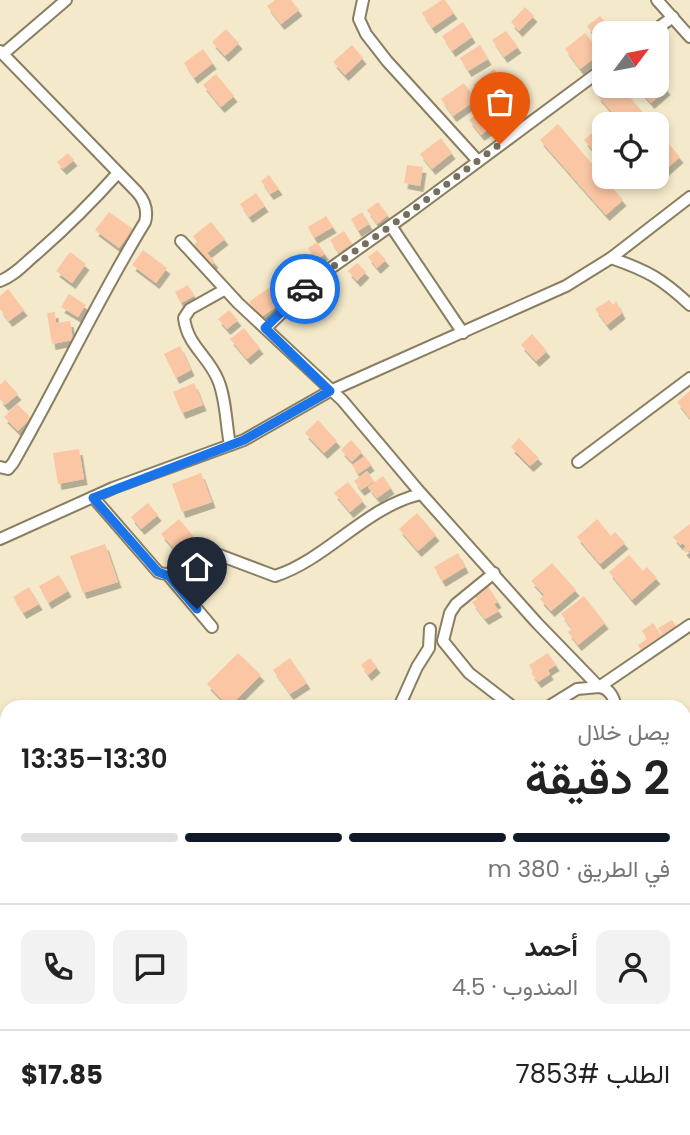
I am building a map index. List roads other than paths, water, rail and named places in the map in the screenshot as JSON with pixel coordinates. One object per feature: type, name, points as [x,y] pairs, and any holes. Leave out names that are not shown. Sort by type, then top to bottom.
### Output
[{"type":"street","points":[[0,467],[8,469],[13,463],[56,387],[91,314],[145,222],[143,200],[1,52],[66,0]]},
{"type":"street","points":[[363,0],[359,19],[366,34],[387,61],[478,161]]},
{"type":"street","points":[[657,0],[690,37]]},
{"type":"street","points":[[668,21],[673,17]]},
{"type":"street","points":[[265,328],[321,275],[592,77]]},
{"type":"street","points":[[0,281],[15,272],[62,231],[118,173]]},
{"type":"street","points":[[0,539],[93,498],[244,440],[330,391],[566,286],[611,258],[690,197]]},
{"type":"street","points":[[391,226],[463,333]]},
{"type":"street","points":[[181,241],[224,290],[353,412],[421,494],[576,665],[600,687]]},
{"type":"street","points":[[611,258],[644,270],[664,281],[690,305]]},
{"type":"street","points":[[224,290],[190,309],[184,318],[190,341],[213,369],[220,383],[230,445]]},
{"type":"street","points":[[578,462],[690,378]]},
{"type":"street","points":[[169,576],[214,553],[275,576],[297,567],[393,503],[421,494]]},
{"type":"street","points":[[93,498],[158,572],[169,576],[212,627]]},
{"type":"street","points":[[494,573],[456,604],[450,614],[443,642],[469,673],[504,700]]},
{"type":"street","points":[[600,687],[690,625]]},
{"type":"street","points":[[402,700],[429,648],[430,629]]},
{"type":"street","points":[[559,700],[577,689],[600,687],[604,687],[613,700]]}]
